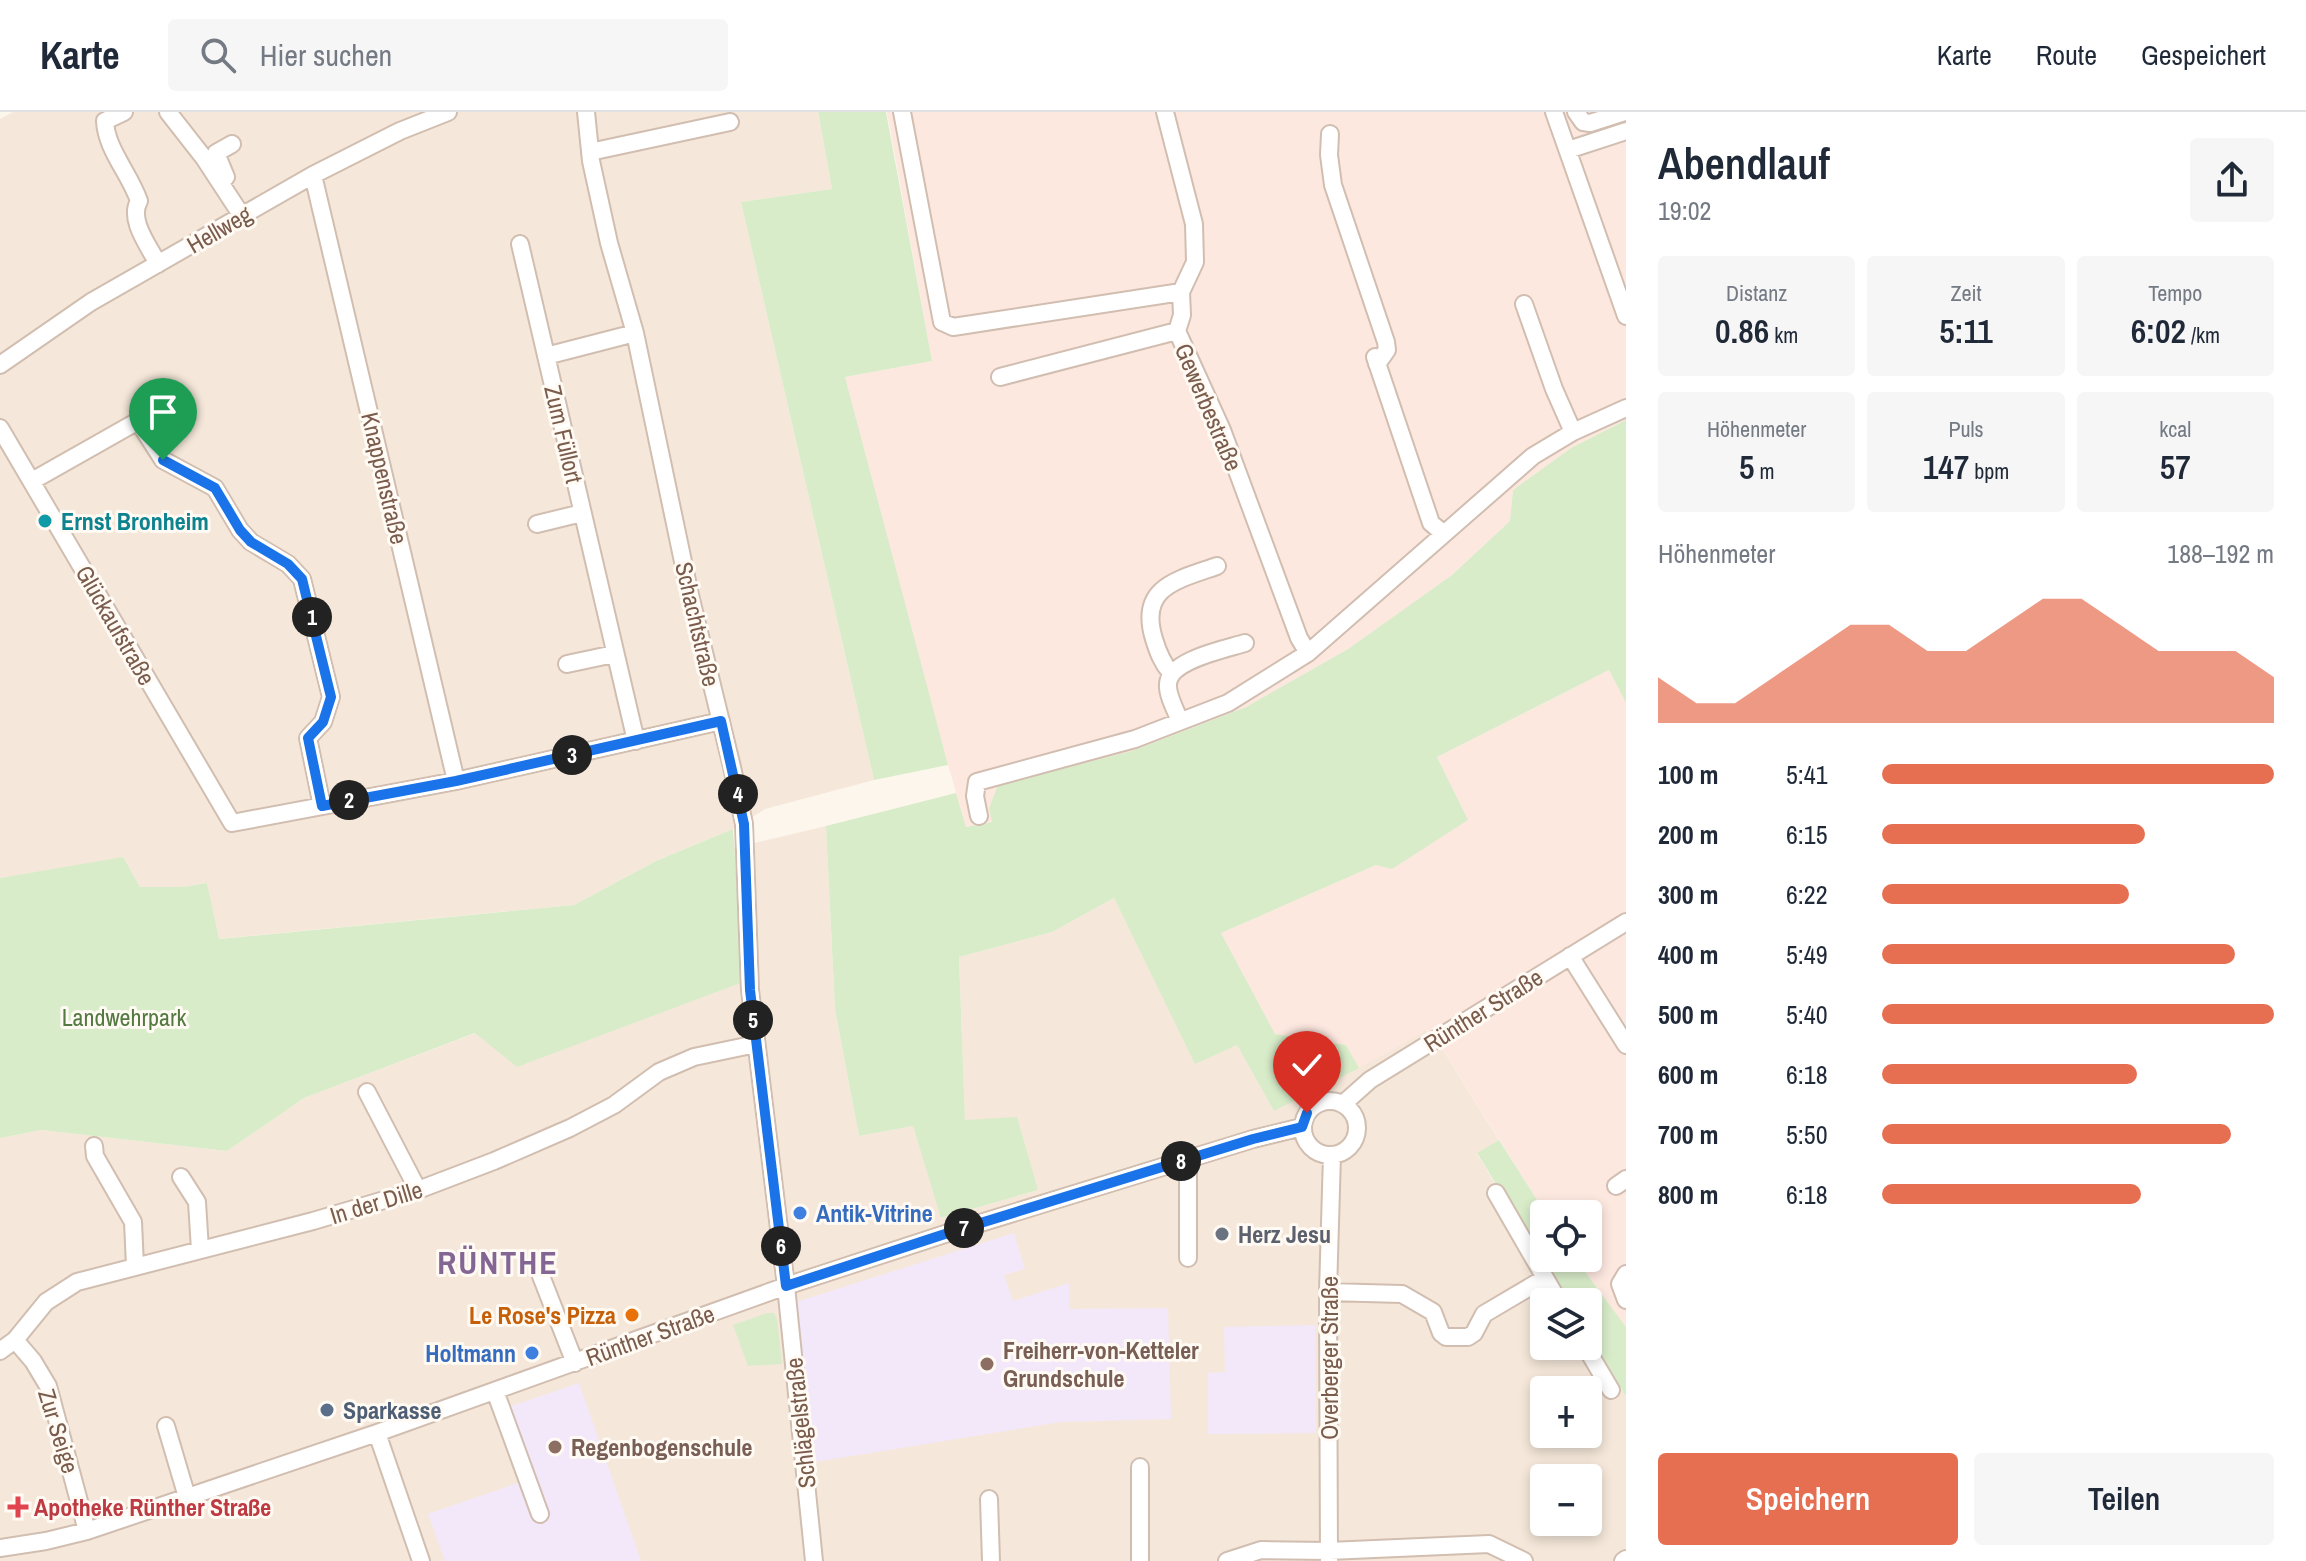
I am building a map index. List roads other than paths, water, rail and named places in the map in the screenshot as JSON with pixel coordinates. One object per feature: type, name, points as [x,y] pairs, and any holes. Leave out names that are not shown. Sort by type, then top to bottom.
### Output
[{"type":"street","points":[[124,112],[105,121],[105,133],[134,187],[139,201],[135,207],[135,218],[158,264]]},
{"type":"street","points":[[168,112],[245,214]]},
{"type":"street","name":"Hellweg","points":[[0,365],[91,302],[313,175],[400,131],[448,112]]},
{"type":"street","name":"Schachtstraße","points":[[586,112],[590,152],[609,243],[635,333],[690,595],[744,824],[750,990],[786,1286]]},
{"type":"street","points":[[902,112],[942,322],[953,327],[1181,292]]},
{"type":"street","points":[[1165,112],[1194,224],[1195,262],[1181,292],[1182,315],[1177,331]]},
{"type":"street","points":[[1554,112],[1626,316]]},
{"type":"street","points":[[1576,112],[1583,122],[1590,123],[1625,112]]},
{"type":"street","points":[[590,152],[730,122]]},
{"type":"street","points":[[1568,150],[1626,131]]},
{"type":"street","points":[[1330,134],[1333,185],[1386,342],[1387,350],[1376,360],[1431,523],[1444,534]]},
{"type":"street","points":[[232,144],[216,153],[245,214]]},
{"type":"street","name":"Knappenstraße","points":[[313,175],[456,781]]},
{"type":"street","name":"Zum Füllort","points":[[520,244],[636,741]]},
{"type":"street","points":[[1524,304],[1573,432]]},
{"type":"street","name":"Gewerbestraße","points":[[1000,377],[1177,331],[1222,430],[1299,638],[1308,653]]},
{"type":"street","name":"Zum Füllort","points":[[546,356],[635,333]]},
{"type":"street","points":[[979,816],[975,796],[977,782],[1135,739],[1228,703],[1308,653],[1533,456],[1573,432],[1626,408]]},
{"type":"street","points":[[32,481],[138,421],[163,460],[215,488],[240,530],[251,542],[296,571],[306,589],[331,697],[323,722],[308,738],[322,806],[456,781],[721,721]]},
{"type":"street","name":"Glückaufstraße","points":[[0,428],[232,823],[322,806]]},
{"type":"street","name":"Zum Füllort","points":[[537,524],[582,513]]},
{"type":"street","points":[[1171,673],[1161,658],[1149,623],[1152,604],[1164,588],[1176,580],[1217,566]]},
{"type":"street","points":[[1180,721],[1167,685],[1171,673],[1187,661],[1245,643]]},
{"type":"street","points":[[567,664],[614,654]]},
{"type":"street","name":"Rünther Straße","points":[[0,1548],[87,1531],[377,1433],[786,1286],[1188,1159],[1302,1127],[1307,1113],[1318,1103],[1343,1104],[1370,1080],[1626,922]]},
{"type":"street","points":[[1570,956],[1626,1045]]},
{"type":"street","name":"In der Dille","points":[[0,1351],[15,1340],[46,1302],[90,1277],[327,1218],[418,1190],[570,1128],[614,1105],[659,1072],[694,1057],[756,1044]]},
{"type":"street","points":[[367,1092],[418,1190]]},
{"type":"street","points":[[1302,1127],[1304,1138],[1320,1154],[1332,1155],[1346,1150],[1357,1134],[1354,1114],[1343,1104]]},
{"type":"street","points":[[94,1146],[95,1156],[133,1222],[135,1266]]},
{"type":"street","name":"Overberger Straße","points":[[1329,1556],[1328,1292],[1332,1155]]},
{"type":"street","points":[[1188,1159],[1188,1258]]},
{"type":"street","points":[[181,1177],[197,1202],[200,1250]]},
{"type":"street","points":[[1496,1193],[1551,1288]]},
{"type":"street","points":[[1626,1274],[1620,1284],[1626,1300]]},
{"type":"street","points":[[541,1276],[575,1363]]},
{"type":"street","points":[[1328,1292],[1402,1294],[1433,1312],[1441,1333],[1446,1337],[1468,1337],[1474,1333],[1484,1314],[1545,1278]]},
{"type":"street","name":"Schlägelstraße","points":[[786,1286],[814,1561]]},
{"type":"street","name":"Zur Seige","points":[[15,1340],[48,1386],[87,1531]]},
{"type":"street","points":[[1593,1360],[1611,1390]]},
{"type":"street","points":[[495,1391],[540,1514]]},
{"type":"street","points":[[166,1426],[187,1497]]},
{"type":"street","points":[[377,1433],[421,1561]]},
{"type":"street","points":[[1140,1467],[1140,1561]]},
{"type":"street","points":[[989,1499],[991,1561]]},
{"type":"street","points":[[1227,1561],[1261,1550],[1329,1556],[1489,1544],[1524,1561]]},
{"type":"place","name":"Ernst Bronheim","points":[[45,521]]},
{"type":"place","name":"Antik-Vitrine","points":[[800,1213]]},
{"type":"place","name":"Herz Jesu","points":[[1222,1234]]},
{"type":"place","name":"Le Rose's Pizza","points":[[632,1315]]},
{"type":"place","name":"Holtmann","points":[[532,1353]]},
{"type":"place","name":"Freiherr-von-Ketteler Grundschule","points":[[987,1364]]},
{"type":"place","name":"Sparkasse","points":[[327,1410]]},
{"type":"place","name":"Regenbogenschule","points":[[555,1447]]},
{"type":"place","name":"Apotheke Rünther Straße","points":[[18,1507]]},
{"type":"district","name":"RÜNTHE","points":[[498,1262]]},
{"type":"park label","name":"Landwehrpark","points":[[124,1017]]}]
